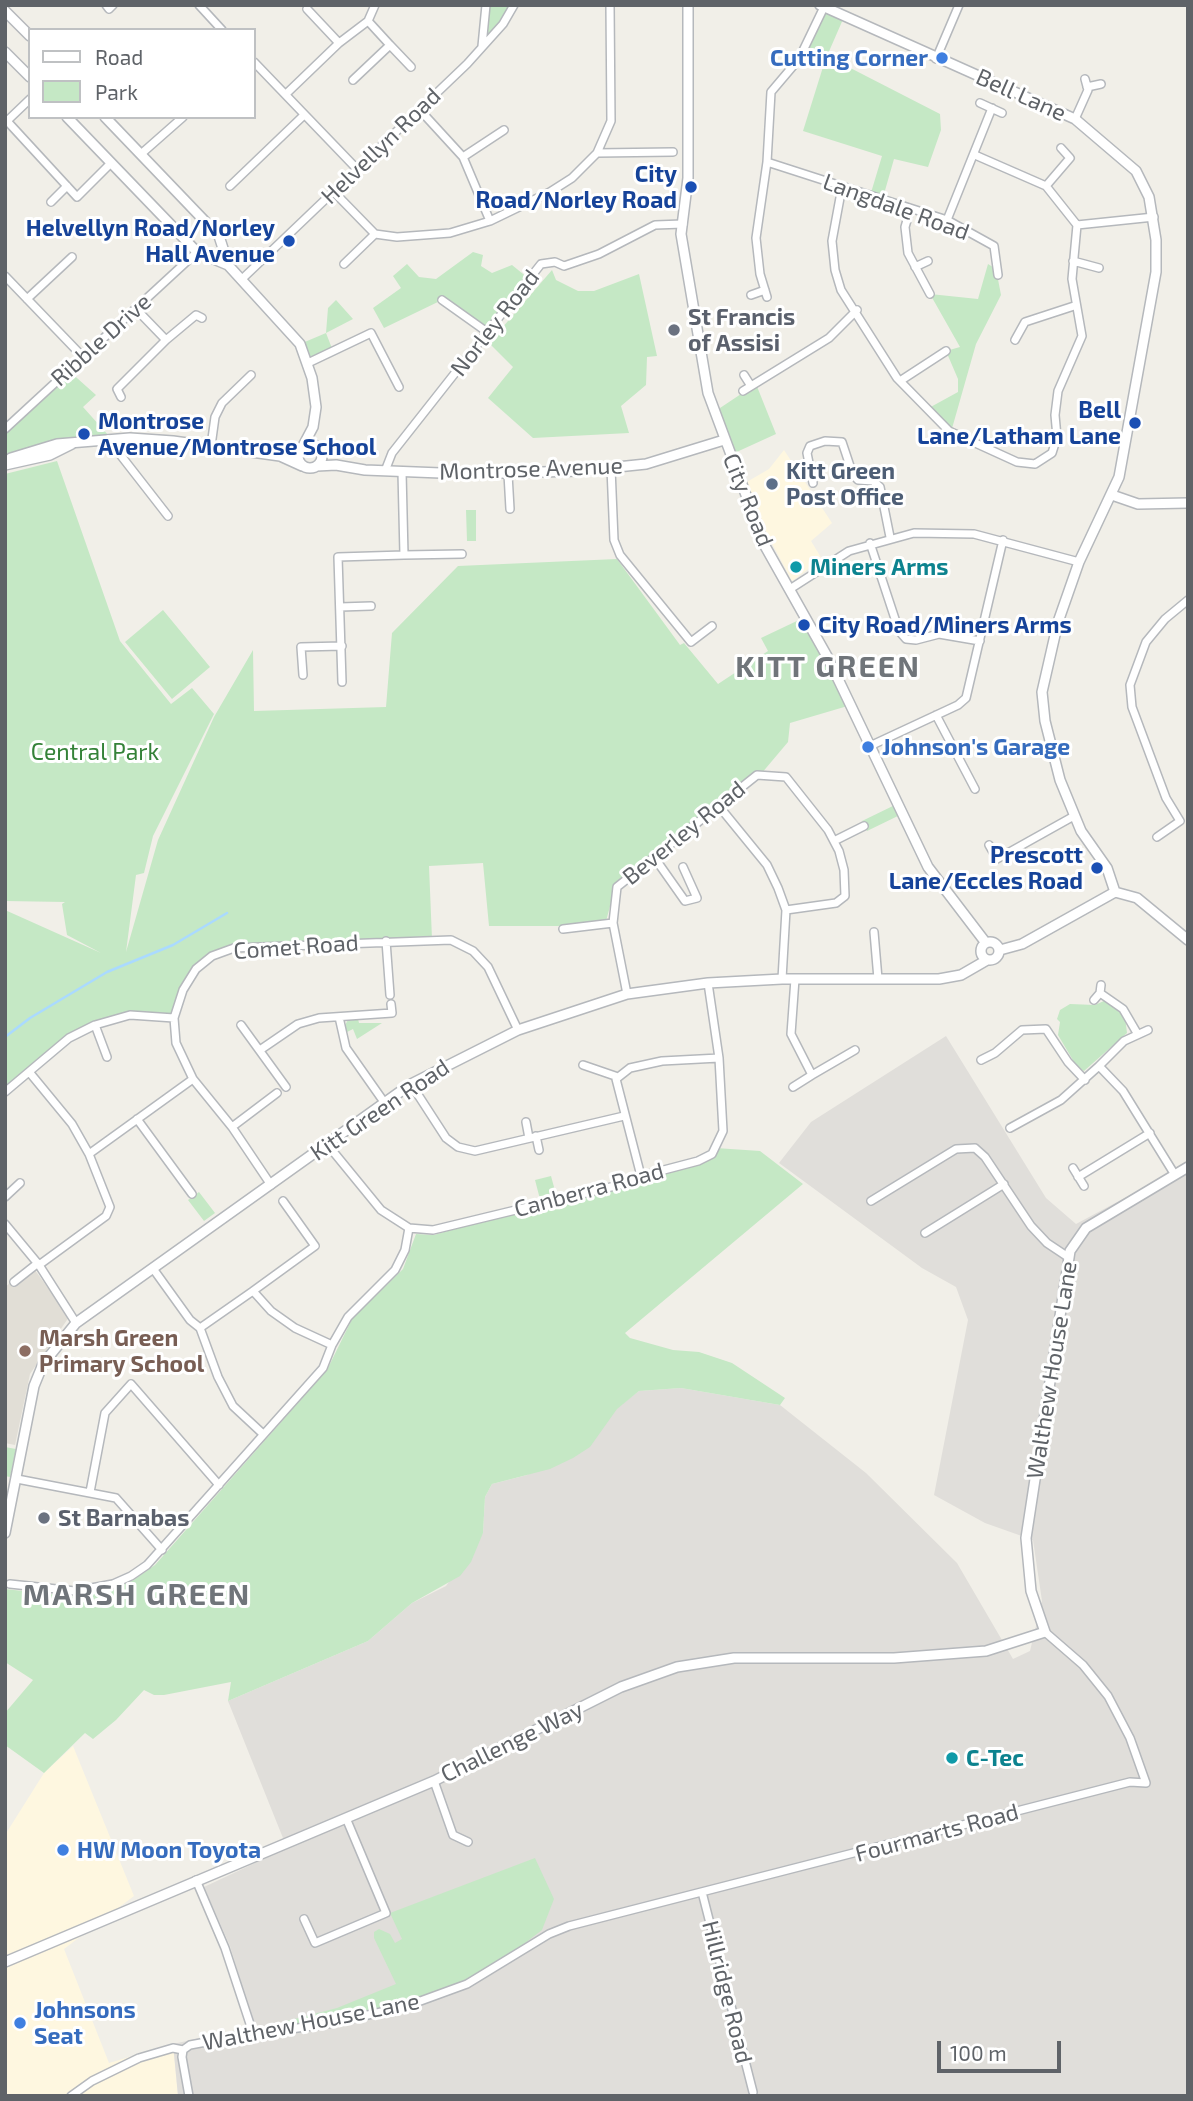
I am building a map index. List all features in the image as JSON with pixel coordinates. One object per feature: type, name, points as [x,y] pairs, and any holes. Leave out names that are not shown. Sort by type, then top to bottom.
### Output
[{"type":"street","points":[[106,5],[109,9],[113,5]]},
{"type":"street","points":[[199,5],[220,28]]},
{"type":"street","points":[[286,94],[339,43],[368,21],[375,5]]},
{"type":"street","points":[[482,46],[486,5]]},
{"type":"street","name":"Helvellyn Road","points":[[242,280],[482,46],[503,24],[514,5]]},
{"type":"street","points":[[334,192],[375,234],[397,237],[450,233],[489,221],[550,192],[572,178],[597,153],[611,121],[610,5]]},
{"type":"street","name":"City Road","points":[[688,5],[688,178],[681,234],[699,353],[724,440],[759,533],[828,658],[928,867],[986,943]]},
{"type":"street","points":[[936,59],[959,5]]},
{"type":"street","points":[[751,295],[766,294],[756,238],[767,162],[771,92],[799,59],[822,6]]},
{"type":"street","name":"Bell Lane","points":[[822,6],[1075,119],[1136,171],[1146,187],[1154,217],[1156,252],[1152,297],[1119,477],[1079,562],[1049,655],[1042,692],[1051,748],[1074,816],[1088,843],[1107,868],[1115,892]]},
{"type":"street","points":[[307,9],[339,43]]},
{"type":"street","points":[[5,11],[28,34]]},
{"type":"street","points":[[368,21],[411,67]]},
{"type":"street","points":[[353,80],[390,46]]},
{"type":"street","points":[[5,52],[28,76]]},
{"type":"street","points":[[256,64],[286,94],[303,116],[356,168]]},
{"type":"street","points":[[1075,119],[1086,83],[1101,84]]},
{"type":"street","points":[[28,101],[7,121],[77,197],[111,163]]},
{"type":"street","points":[[980,103],[1002,113]]},
{"type":"street","points":[[947,220],[992,108]]},
{"type":"street","points":[[419,109],[463,158],[489,221]]},
{"type":"street","points":[[230,186],[303,116]]},
{"type":"street","points":[[5,464],[50,455],[74,443],[108,439],[151,439],[280,456],[309,469],[322,460],[313,426],[315,393],[309,363],[285,324],[228,265],[197,252],[69,119]]},
{"type":"street","points":[[107,119],[219,236],[228,265]]},
{"type":"street","points":[[141,154],[181,119]]},
{"type":"street","points":[[463,158],[504,130]]},
{"type":"street","points":[[1046,186],[1070,158],[1061,148]]},
{"type":"street","points":[[597,153],[673,152]]},
{"type":"street","points":[[842,187],[832,241],[835,270],[841,290],[857,310],[900,381],[948,431],[1017,462],[1035,464],[1052,453],[1057,437],[1055,415],[1058,391],[1082,336],[1074,306],[1073,261],[1077,225],[1046,186],[975,155]]},
{"type":"street","name":"Langdale Road","points":[[767,162],[947,220],[995,246],[998,275]]},
{"type":"street","points":[[51,202],[67,186]]},
{"type":"street","points":[[911,210],[905,227],[908,253],[930,294]]},
{"type":"street","points":[[1077,225],[1154,217]]},
{"type":"street","name":"Norley Road","points":[[385,471],[393,453],[541,264],[555,262],[564,266],[599,254],[655,225],[682,224]]},
{"type":"street","points":[[344,264],[375,234]]},
{"type":"street","points":[[212,257],[222,248]]},
{"type":"street","name":"Ribble Drive","points":[[5,429],[197,252]]},
{"type":"street","points":[[27,299],[72,257]]},
{"type":"street","points":[[915,267],[929,261]]},
{"type":"street","points":[[1073,261],[1099,268]]},
{"type":"street","points":[[5,276],[82,356]]},
{"type":"street","points":[[442,300],[487,332]]},
{"type":"street","points":[[1015,340],[1025,321],[1074,306]]},
{"type":"street","points":[[136,309],[166,340]]},
{"type":"street","points":[[743,391],[830,338],[857,310]]},
{"type":"street","points":[[121,397],[117,388],[166,340],[196,315],[202,318]]},
{"type":"street","points":[[309,363],[371,333],[399,387]]},
{"type":"street","points":[[900,381],[946,351]]},
{"type":"street","points":[[211,446],[215,417],[222,404],[251,375]]},
{"type":"street","points":[[744,375],[751,386]]},
{"type":"street","points":[[302,466],[298,459],[313,426]]},
{"type":"street","points":[[108,439],[168,516]]},
{"type":"street","name":"Montrose Avenue","points":[[317,466],[336,465],[402,472],[509,474],[611,468],[673,458],[724,440]]},
{"type":"street","points":[[813,483],[807,453],[810,446],[825,441],[842,442],[853,475],[858,480],[873,481],[880,487],[890,537]]},
{"type":"street","points":[[280,456],[314,444],[336,465]]},
{"type":"street","points":[[611,468],[614,540],[620,555],[691,642],[712,626]]},
{"type":"street","points":[[402,472],[404,555]]},
{"type":"street","points":[[509,474],[510,509]]},
{"type":"street","points":[[1112,495],[1138,504],[1188,503]]},
{"type":"street","points":[[790,589],[839,555],[890,537],[952,532],[1003,540],[1079,562]]},
{"type":"street","points":[[870,746],[966,698],[1003,540]]},
{"type":"street","points":[[870,543],[899,631],[906,639],[916,640],[939,634],[980,641]]},
{"type":"street","points":[[342,682],[338,557],[462,554]]},
{"type":"street","points":[[1157,837],[1180,821],[1166,797],[1132,707],[1130,685],[1146,642],[1165,619],[1188,600]]},
{"type":"street","points":[[340,607],[371,606]]},
{"type":"street","points":[[303,675],[301,647],[342,646]]},
{"type":"street","points":[[936,715],[975,789]]},
{"type":"street","name":"Beverley Road","points":[[627,995],[613,923],[617,887],[757,775],[786,777],[834,841],[844,870],[845,896],[836,903],[786,910]]},
{"type":"street","points":[[718,805],[768,865],[786,910],[782,979]]},
{"type":"street","points":[[989,845],[997,859],[1074,816]]},
{"type":"street","points":[[834,841],[864,826]]},
{"type":"street","points":[[654,857],[685,901],[697,898],[683,867]]},
{"type":"street","points":[[1000,950],[995,943],[986,943],[981,951],[987,960],[996,958],[1000,950],[1022,944],[1115,892],[1137,898],[1188,940]]},
{"type":"street","points":[[562,929],[613,923]]},
{"type":"street","points":[[874,932],[878,979]]},
{"type":"street","name":"Comet Road","points":[[174,1018],[183,990],[196,969],[212,956],[234,948],[436,938],[452,940],[473,951],[488,967],[518,1030]]},
{"type":"street","points":[[386,941],[390,995]]},
{"type":"street","name":"Kitt Green Road","points":[[5,1533],[34,1386],[43,1364],[76,1323],[154,1270],[411,1084],[518,1030],[627,995],[708,983],[782,979],[952,977],[987,960]]},
{"type":"street","points":[[794,979],[791,1034],[812,1075]]},
{"type":"street","name":"Canberra Road","points":[[327,1144],[381,1210],[409,1228],[433,1230],[619,1185],[640,1176],[698,1161],[712,1154],[723,1131],[719,1058],[708,983]]},
{"type":"street","points":[[1094,1000],[1100,989],[1123,1009],[1137,1033]]},
{"type":"street","points":[[260,1050],[298,1024],[319,1018],[392,1013],[391,1004]]},
{"type":"street","points":[[5,1092],[69,1038],[95,1025],[130,1015],[174,1018],[176,1043],[193,1079],[232,1127],[271,1185]]},
{"type":"street","points":[[339,1017],[346,1048],[384,1102]]},
{"type":"street","points":[[1051,1032],[1053,1023]]},
{"type":"street","points":[[95,1025],[107,1057]]},
{"type":"street","points":[[241,1025],[286,1087]]},
{"type":"street","points":[[981,1060],[995,1053],[1023,1030],[1040,1028],[1051,1032],[1068,1062],[1084,1080]]},
{"type":"street","points":[[1010,1128],[1061,1100],[1137,1033],[1148,1030]]},
{"type":"street","points":[[793,1087],[855,1050]]},
{"type":"street","points":[[618,1077],[630,1068],[662,1061],[719,1058]]},
{"type":"street","points":[[583,1065],[618,1077]]},
{"type":"street","points":[[1099,1066],[1124,1091],[1175,1175]]},
{"type":"street","points":[[14,1282],[106,1216],[110,1207],[89,1154],[72,1124],[30,1073]]},
{"type":"street","points":[[618,1077],[624,1116],[640,1176]]},
{"type":"street","points":[[89,1154],[193,1079]]},
{"type":"street","points":[[411,1084],[446,1138],[458,1147],[475,1151],[624,1116]]},
{"type":"street","points":[[232,1127],[277,1093]]},
{"type":"street","points":[[137,1119],[192,1194]]},
{"type":"street","points":[[526,1122],[539,1150]]},
{"type":"street","points":[[1078,1177],[1150,1133]]},
{"type":"street","points":[[871,1201],[962,1147],[980,1151],[1036,1232],[1068,1257]]},
{"type":"street","name":"Walthew House Lane","points":[[1045,1632],[1031,1591],[1026,1538],[1068,1257],[1076,1239],[1086,1228],[1188,1167]]},
{"type":"street","points":[[1073,1168],[1084,1186]]},
{"type":"street","points":[[5,1197],[20,1183]]},
{"type":"street","points":[[925,1233],[1004,1185]]},
{"type":"street","points":[[200,1328],[316,1246],[283,1201]]},
{"type":"street","points":[[433,1230],[434,1221]]},
{"type":"street","points":[[5,1224],[38,1264],[76,1323]]},
{"type":"street","points":[[10,1584],[75,1591],[113,1584],[131,1576],[162,1550],[262,1433],[323,1368],[348,1317],[395,1270],[405,1250],[409,1228]]},
{"type":"street","points":[[154,1270],[190,1320],[200,1328],[218,1377],[233,1406],[262,1433]]},
{"type":"street","points":[[253,1291],[271,1311],[295,1328],[332,1345]]},
{"type":"street","points":[[90,1492],[105,1413],[131,1384],[219,1485]]},
{"type":"street","points":[[16,1479],[117,1498],[162,1550]]},
{"type":"street","name":"Challenge Way","points":[[5,1962],[433,1781],[621,1687],[677,1667],[734,1658],[894,1658],[986,1651],[1045,1632]]},
{"type":"street","name":"Fourmarts Road","points":[[549,1934],[1130,1782],[1146,1783],[1130,1738],[1108,1696],[1083,1665],[1045,1632]]},
{"type":"street","points":[[433,1781],[453,1835],[468,1842]]},
{"type":"street","points":[[304,1919],[315,1943],[386,1913],[346,1818]]},
{"type":"street","points":[[196,1880],[225,1948],[252,2030]]},
{"type":"street","name":"Hillridge Road","points":[[702,1892],[753,2091]]},
{"type":"street","name":"Walthew House Lane","points":[[71,2096],[92,2081],[139,2058],[173,2048],[183,2050],[190,2045],[238,2036],[252,2030],[261,2033],[327,2024],[435,1998],[496,1968],[549,1934]]},
{"type":"street","points":[[183,2050],[181,2057],[189,2096]]},
{"type":"shaded area","points":[[784,450],[832,523],[811,541],[822,559],[792,581],[759,519],[745,483],[769,469]]},
{"type":"shaded area","points":[[946,1036],[1046,1198],[1076,1224],[1188,1164],[1188,2096],[178,2096],[173,2044],[254,2026],[230,1946],[204,1887],[287,1848],[228,1701],[368,1641],[412,1603],[446,1586],[483,1533],[485,1497],[492,1484],[527,1475],[639,1391],[681,1388],[780,1405],[866,1473],[957,1563],[1013,1659],[1030,1651],[1042,1601],[1033,1540],[985,1523],[934,1495],[968,1320],[956,1287],[922,1268],[779,1163],[811,1122]]},
{"type":"shaded area","name":"Marsh Green Primary School","points":[[32,1266],[69,1317],[30,1374],[15,1445],[5,1443],[5,1287]]},
{"type":"shaded area","points":[[73,1746],[134,1896],[64,1949],[109,2063],[173,2044],[178,2096],[5,2096],[5,1835],[44,1773]]},
{"type":"green space","points":[[486,5],[513,5],[482,46]]},
{"type":"green space","points":[[824,7],[844,17],[827,56],[940,114],[941,130],[928,167],[894,159],[882,201],[870,196],[882,156],[803,131],[823,67],[799,59]]},
{"type":"green space","points":[[473,252],[483,255],[481,266],[492,273],[512,265],[528,278],[487,332],[442,300],[384,328],[373,308],[401,288],[393,276],[407,264],[419,277],[436,279]]},
{"type":"green space","points":[[988,264],[996,269],[1001,295],[976,344],[951,432],[927,409],[958,392],[958,379],[946,351],[960,347],[930,294],[978,299]]},
{"type":"green space","points":[[552,270],[556,280],[578,291],[594,291],[639,274],[657,356],[647,357],[646,385],[621,406],[629,433],[533,438],[488,398],[513,367],[489,343]]},
{"type":"green space","points":[[336,300],[353,319],[326,333],[328,308]]},
{"type":"green space","points":[[326,333],[333,351],[308,363],[300,344]]},
{"type":"green space","points":[[68,370],[96,395],[83,407],[109,436],[5,461],[5,426]]},
{"type":"green space","points":[[756,384],[776,434],[730,455],[714,412]]},
{"type":"green space","name":"Central Park","points":[[57,461],[120,641],[171,704],[192,688],[214,714],[153,836],[144,873],[136,875],[126,952],[158,840],[214,717],[253,650],[254,711],[386,707],[392,633],[458,566],[617,559],[680,645],[684,643],[718,684],[768,651],[761,638],[801,619],[851,705],[790,723],[788,742],[761,774],[654,857],[617,881],[606,921],[558,926],[489,926],[483,863],[429,866],[432,939],[234,948],[212,956],[196,969],[174,1018],[130,1015],[69,1038],[5,1095],[5,910],[101,953],[67,935],[62,904],[65,902],[5,901],[5,474]]},
{"type":"green space","points":[[466,510],[476,510],[476,541],[467,541]]},
{"type":"green space","points":[[163,610],[210,667],[172,699],[125,642]]},
{"type":"green space","points":[[897,804],[902,814],[867,831],[862,821]]},
{"type":"green space","points":[[1106,1000],[1125,1017],[1127,1033],[1084,1071],[1077,1067],[1058,1035],[1060,1022],[1057,1019],[1060,1010],[1070,1004],[1095,1005]]},
{"type":"green space","points":[[358,1019],[359,1023],[382,1023],[357,1039],[353,1029],[347,1032],[345,1025],[348,1020]]},
{"type":"green space","points":[[716,1148],[760,1151],[803,1184],[625,1333],[630,1338],[673,1350],[699,1352],[732,1363],[785,1398],[780,1405],[681,1388],[639,1391],[617,1409],[590,1447],[573,1458],[550,1469],[492,1484],[485,1497],[483,1533],[471,1562],[460,1576],[412,1603],[368,1641],[228,1701],[231,1682],[164,1695],[154,1695],[144,1690],[116,1720],[93,1739],[85,1733],[44,1773],[5,1745],[5,1713],[33,1680],[5,1662],[5,1589],[77,1597],[108,1591],[132,1581],[155,1565],[327,1370],[352,1319],[403,1269],[416,1234],[434,1235],[541,1203],[535,1180],[551,1176],[557,1198],[693,1162]]},
{"type":"green space","points":[[199,1192],[215,1213],[204,1221],[188,1200]]},
{"type":"green space","points":[[5,1447],[16,1449],[10,1477],[5,1476]]},
{"type":"green space","points":[[535,1858],[554,1899],[542,1930],[516,1950],[483,1972],[420,2000],[344,2018],[284,2026],[283,2022],[337,2008],[396,1984],[374,1938],[374,1932],[379,1929],[390,1934],[395,1943],[402,1939],[390,1913]]},
{"type":"waterway","points":[[5,1037],[30,1018],[107,972],[173,945],[227,913]]},
{"type":"place","name":"Cutting Corner","points":[[942,58]]},
{"type":"place","name":"City Road/Norley Road","points":[[691,187]]},
{"type":"place","name":"Helvellyn Road/Norley Hall Avenue","points":[[289,241]]},
{"type":"place","name":"St Francis of Assisi","points":[[674,330]]},
{"type":"place","name":"Bell Lane/Latham Lane","points":[[1135,423]]},
{"type":"place","name":"Montrose Avenue/Montrose School","points":[[84,434]]},
{"type":"place","name":"Kitt Green Post Office","points":[[772,484]]},
{"type":"place","name":"Miners Arms","points":[[796,567]]},
{"type":"place","name":"City Road/Miners Arms","points":[[804,625]]},
{"type":"place","name":"Johnson's Garage","points":[[868,747]]},
{"type":"place","name":"Prescott Lane/Eccles Road","points":[[1097,868]]},
{"type":"place","name":"Marsh Green Primary School","points":[[25,1351]]},
{"type":"place","name":"St Barnabas","points":[[44,1518]]},
{"type":"place","name":"C-Tec","points":[[952,1758]]},
{"type":"place","name":"HW Moon Toyota","points":[[63,1850]]},
{"type":"place","name":"Johnsons Seat","points":[[20,2023]]},
{"type":"district","name":"KITT GREEN","points":[[828,667]]},
{"type":"district","name":"MARSH GREEN","points":[[137,1595]]}]
